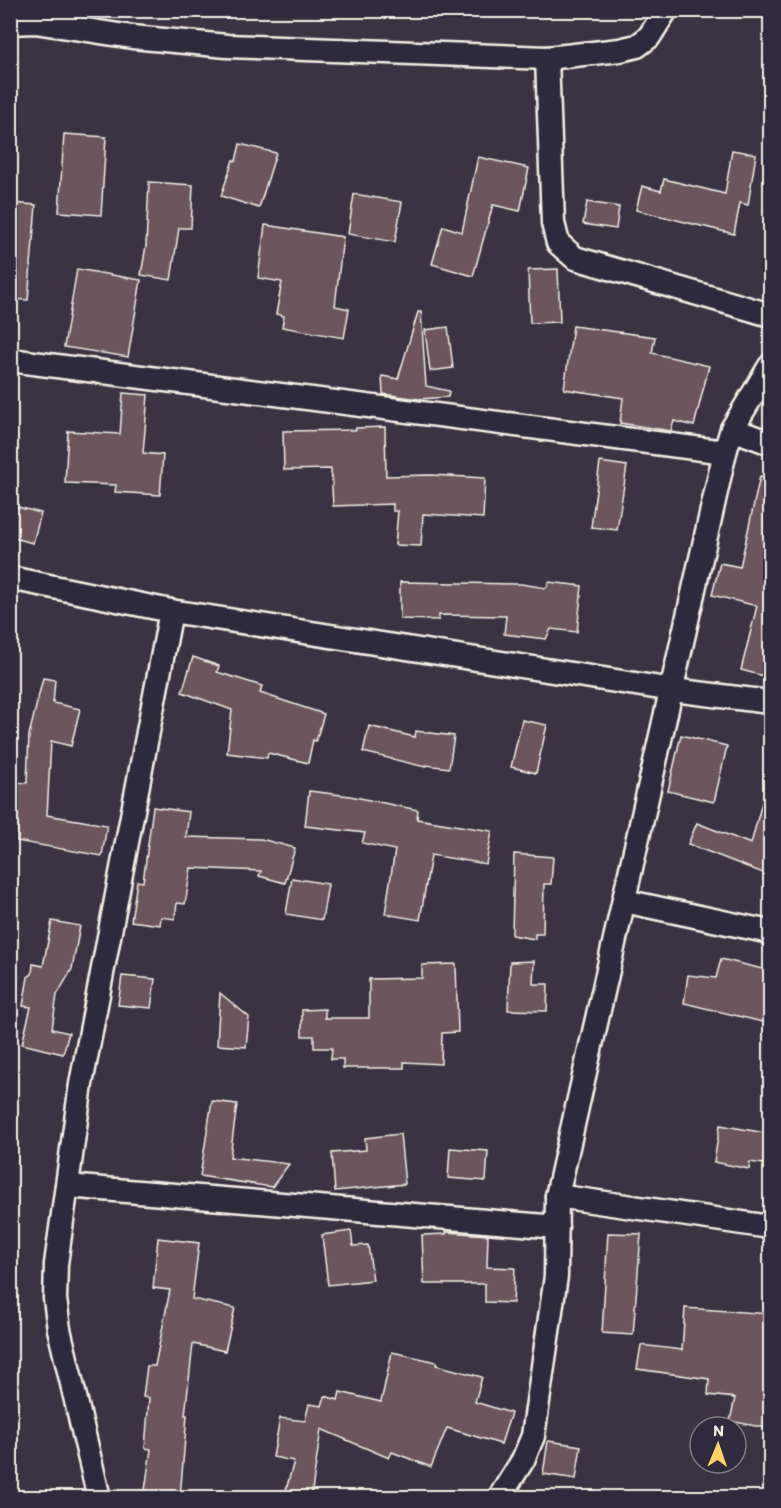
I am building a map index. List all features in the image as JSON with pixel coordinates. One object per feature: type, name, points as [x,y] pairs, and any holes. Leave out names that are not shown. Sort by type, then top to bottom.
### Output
[{"type":"street","points":[[10,22],[35,22],[132,37],[227,46],[547,58],[637,46],[649,37],[666,10]]},
{"type":"street","points":[[547,58],[553,223],[558,243],[575,258],[771,315]]},
{"type":"street","points":[[10,360],[725,453]]},
{"type":"street","points":[[499,1497],[523,1460],[533,1436],[556,1276],[556,1197],[725,453],[732,429],[771,366]]},
{"type":"street","points":[[732,429],[771,443]]},
{"type":"street","points":[[10,578],[171,611],[673,690],[771,702]]},
{"type":"street","points":[[99,1497],[59,1329],[55,1299],[56,1264],[81,1084],[171,611]]},
{"type":"street","points":[[624,901],[771,932]]},
{"type":"street","points":[[67,1186],[557,1227]]},
{"type":"street","points":[[556,1197],[771,1227]]},
{"type":"building","points":[[64,134],[106,137],[101,215],[59,212]]},
{"type":"building","points":[[240,144],[276,153],[259,208],[221,196],[233,160],[236,161]]},
{"type":"building","points":[[732,150],[756,154],[748,205],[740,203],[734,234],[636,210],[642,186],[661,191],[664,179],[725,194]]},
{"type":"building","points":[[478,157],[529,168],[520,211],[493,205],[473,276],[432,264],[443,226],[462,232]]},
{"type":"building","points":[[149,182],[193,185],[191,228],[179,228],[171,280],[141,275],[146,246]]},
{"type":"building","points":[[354,194],[402,202],[395,242],[348,234]]},
{"type":"building","points":[[587,202],[619,207],[616,229],[583,224]]},
{"type":"building","points":[[10,203],[36,205],[28,300],[10,299]]},
{"type":"building","points":[[265,225],[343,237],[335,306],[349,309],[344,338],[282,327],[284,316],[276,314],[282,282],[258,278]]},
{"type":"building","points":[[77,269],[141,280],[128,357],[64,347]]},
{"type":"building","points":[[558,269],[560,322],[530,323],[528,270]]},
{"type":"building","points":[[418,312],[421,312],[426,386],[449,391],[448,397],[419,399],[383,394],[382,376],[398,379]]},
{"type":"building","points":[[573,326],[655,337],[652,353],[709,366],[694,426],[674,421],[671,431],[620,423],[623,398],[564,389]]},
{"type":"building","points":[[448,327],[453,368],[430,371],[425,330]]},
{"type":"building","points":[[123,393],[148,395],[143,453],[163,455],[160,495],[115,492],[116,485],[65,483],[68,431],[120,434]]},
{"type":"building","points":[[385,427],[386,476],[431,475],[485,478],[483,518],[423,514],[421,546],[395,545],[398,511],[393,511],[393,504],[333,506],[331,469],[284,470],[283,431],[356,430],[356,428]]},
{"type":"building","points":[[600,462],[627,466],[617,530],[591,527]]},
{"type":"building","points":[[760,476],[771,477],[771,678],[741,670],[757,606],[712,595],[720,563],[740,567]]},
{"type":"building","points":[[10,505],[41,513],[33,543],[10,537]]},
{"type":"building","points":[[400,582],[521,584],[546,588],[549,582],[582,586],[577,632],[551,629],[546,639],[504,634],[506,616],[439,615],[439,620],[400,619]]},
{"type":"building","points":[[193,657],[219,666],[217,672],[262,686],[260,693],[324,714],[316,741],[313,740],[308,763],[268,753],[267,758],[227,753],[232,710],[182,692]]},
{"type":"building","points":[[43,678],[55,680],[53,703],[80,709],[71,746],[51,741],[47,815],[107,825],[102,856],[16,841],[18,815],[10,814],[10,782],[27,783],[29,735]]},
{"type":"building","points":[[522,720],[547,725],[536,773],[511,767]]},
{"type":"building","points":[[369,726],[415,737],[416,731],[454,736],[449,768],[426,765],[425,767],[363,752]]},
{"type":"building","points":[[681,735],[727,746],[714,802],[668,791]]},
{"type":"building","points":[[309,791],[350,796],[418,810],[417,819],[492,831],[486,864],[431,855],[420,920],[385,914],[395,850],[362,843],[365,833],[305,826]]},
{"type":"building","points":[[763,798],[771,799],[771,876],[688,844],[697,823],[751,844]]},
{"type":"building","points":[[153,807],[189,812],[186,837],[261,839],[295,848],[285,883],[259,876],[261,871],[191,868],[185,904],[177,903],[175,919],[161,917],[160,925],[131,921],[137,881],[143,882]]},
{"type":"building","points":[[514,854],[553,857],[551,884],[544,884],[543,934],[535,934],[535,939],[512,935]]},
{"type":"building","points":[[292,878],[328,884],[322,920],[286,914]]},
{"type":"building","points":[[52,921],[80,926],[72,969],[57,995],[52,1029],[69,1033],[63,1054],[22,1044],[31,1007],[23,1006],[28,977],[32,974],[33,964],[43,966]]},
{"type":"building","points":[[721,959],[771,971],[771,1024],[684,1003],[688,975],[716,978]]},
{"type":"building","points":[[534,961],[533,984],[548,984],[547,1011],[508,1010],[510,962]]},
{"type":"building","points":[[456,964],[458,1032],[442,1033],[441,1064],[404,1062],[404,1068],[343,1068],[343,1059],[331,1059],[332,1048],[314,1048],[314,1036],[302,1036],[302,1010],[325,1009],[325,1018],[369,1018],[369,979],[422,978],[422,965]]},
{"type":"building","points":[[122,976],[155,979],[151,1008],[118,1005]]},
{"type":"building","points":[[220,993],[249,1017],[246,1047],[217,1045]]},
{"type":"building","points":[[212,1101],[237,1104],[230,1157],[289,1164],[272,1187],[200,1176]]},
{"type":"building","points":[[720,1125],[771,1134],[771,1165],[750,1162],[749,1169],[714,1162]]},
{"type":"building","points":[[400,1134],[405,1184],[335,1191],[332,1153],[366,1150],[365,1138]]},
{"type":"building","points":[[450,1148],[488,1151],[486,1181],[448,1178]]},
{"type":"building","points":[[351,1231],[353,1246],[368,1245],[373,1280],[328,1285],[322,1235]]},
{"type":"building","points":[[446,1232],[488,1235],[487,1267],[515,1268],[513,1303],[485,1302],[485,1284],[424,1284],[422,1235],[446,1234]]},
{"type":"building","points":[[608,1233],[641,1234],[633,1335],[602,1333]]},
{"type":"building","points":[[158,1238],[199,1243],[192,1299],[235,1308],[225,1351],[193,1344],[185,1415],[187,1415],[180,1497],[144,1497],[151,1449],[145,1448],[149,1398],[143,1397],[147,1366],[155,1366],[170,1290],[153,1288]]},
{"type":"building","points":[[685,1308],[771,1314],[771,1429],[748,1425],[748,1415],[731,1415],[735,1398],[708,1395],[709,1379],[637,1369],[641,1345],[682,1350]]},
{"type":"building","points":[[392,1352],[437,1362],[436,1365],[482,1377],[475,1402],[511,1413],[501,1444],[447,1428],[431,1467],[392,1452],[389,1458],[321,1429],[311,1497],[284,1497],[294,1461],[273,1457],[280,1418],[305,1421],[309,1404],[322,1406],[325,1396],[338,1400],[340,1392],[381,1402]]},
{"type":"building","points":[[548,1441],[581,1446],[576,1479],[543,1474]]}]
